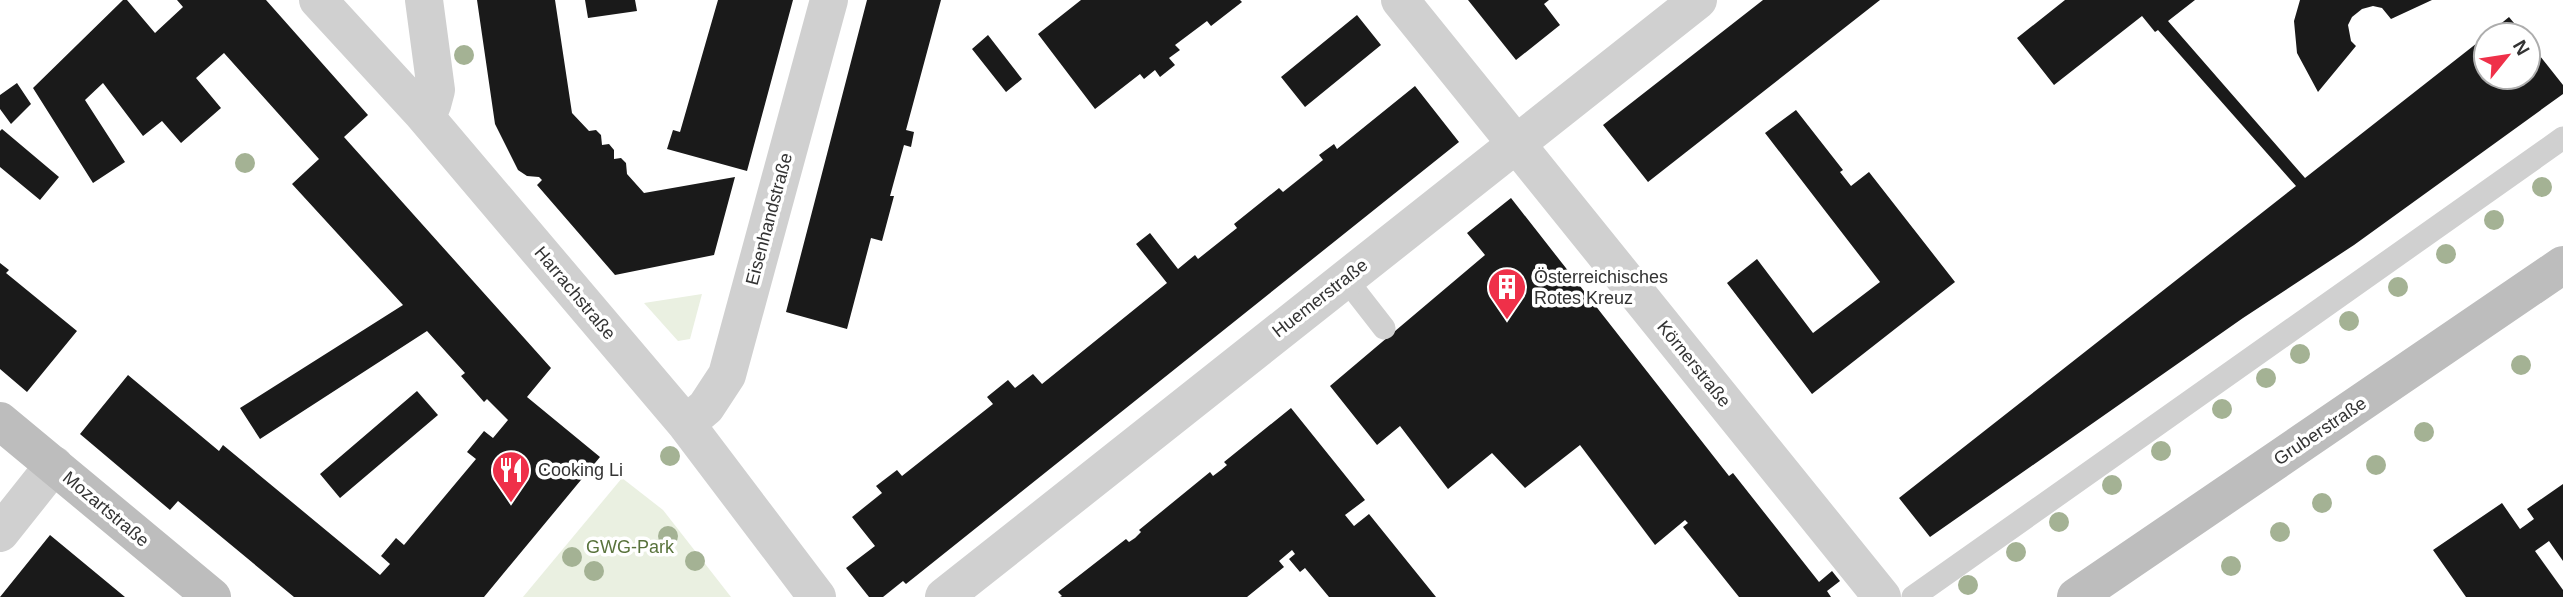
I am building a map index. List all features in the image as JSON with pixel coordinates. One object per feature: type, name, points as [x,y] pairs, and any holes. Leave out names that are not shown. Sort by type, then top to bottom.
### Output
[{"type":"main road","name":"Gruberstraße","points":[[2076,597],[2563,265]]},
{"type":"main road","name":"Mozartstraße","points":[[0,421],[212,597]]},
{"type":"street","points":[[424,0],[436,90],[432,105],[424,114]]},
{"type":"street","name":"Eisenhandstraße","points":[[686,424],[706,407],[727,375],[829,0]]},
{"type":"street","name":"Körnerstraße","points":[[1400,0],[1882,597]]},
{"type":"street","name":"Huemerstraße","points":[[944,597],[1698,0]]},
{"type":"street","name":"Harrachstraße","points":[[326,8],[424,114],[686,424],[817,597]]},
{"type":"street","points":[[0,533],[54,465]]},
{"type":"lane","points":[[1913,597],[2563,138]]},
{"type":"lane","points":[[1345,278],[1384,328]]},
{"type":"green space","points":[[702,294],[690,339],[678,341],[644,303]]},
{"type":"green space","name":"GWG-Park","points":[[622,478],[663,510],[731,597],[523,597]]},
{"type":"building","points":[[123,0],[127,0],[155,33],[183,7],[177,0],[266,0],[368,115],[344,137],[551,368],[527,397],[600,457],[484,597],[294,597],[178,501],[170,510],[80,434],[128,375],[219,451],[223,445],[380,575],[390,564],[381,556],[396,538],[404,545],[476,459],[467,452],[484,431],[493,438],[508,420],[487,399],[484,402],[461,376],[465,373],[427,331],[260,439],[240,408],[403,305],[292,184],[319,159],[224,53],[196,78],[221,108],[181,143],[162,121],[143,136],[103,83],[85,100],[125,162],[93,183],[33,88]]},
{"type":"building","points":[[477,0],[555,0],[572,113],[589,131],[596,130],[601,135],[602,145],[609,144],[614,150],[614,159],[621,158],[626,163],[627,174],[644,193],[735,177],[714,255],[615,275],[537,185],[542,180],[518,170],[495,124]]},
{"type":"building","points":[[585,0],[635,0],[637,11],[588,18]]},
{"type":"building","points":[[718,0],[793,0],[747,171],[667,149],[673,130],[680,132]]},
{"type":"building","points":[[867,0],[941,0],[906,130],[914,132],[911,147],[904,145],[890,196],[894,196],[882,241],[871,238],[847,329],[786,312]]},
{"type":"building","points":[[1081,0],[1242,2],[1211,26],[1207,21],[1175,45],[1180,50],[1169,58],[1175,65],[1160,77],[1155,70],[1144,79],[1140,74],[1095,109],[1038,34]]},
{"type":"building","points":[[1468,0],[1549,0],[1544,4],[1560,25],[1516,60]]},
{"type":"building","points":[[1763,0],[1880,0],[1648,182],[1603,125]]},
{"type":"building","points":[[2065,0],[2195,0],[2168,21],[2305,178],[2472,47],[2472,91],[2542,91],[2542,59],[2563,85],[2563,94],[2354,245],[2243,318],[1930,537],[1899,498],[2296,186],[2158,30],[2155,32],[2142,16],[2054,85],[2017,38]]},
{"type":"building","points":[[2300,0],[2432,0],[2391,19],[2382,8],[2373,6],[2362,9],[2352,17],[2348,25],[2351,41],[2356,46],[2318,92],[2297,53],[2294,21]]},
{"type":"building","points":[[1357,15],[1381,45],[1305,107],[1281,77]]},
{"type":"building","points":[[988,35],[1022,79],[1006,92],[972,49]]},
{"type":"building","points":[[17,83],[31,104],[11,124],[0,109],[0,95]]},
{"type":"building","points":[[1415,86],[1459,142],[906,584],[903,581],[883,597],[869,597],[846,568],[875,546],[852,517],[882,493],[876,486],[897,470],[902,476],[993,404],[987,397],[1008,380],[1015,388],[1033,374],[1042,384],[1167,283],[1136,244],[1150,233],[1178,269],[1195,255],[1198,259],[1237,228],[1234,224],[1279,188],[1283,192],[1323,160],[1319,155],[1334,144],[1337,149]]},
{"type":"building","points":[[1796,110],[1843,170],[1840,172],[1851,186],[1869,172],[1955,282],[1812,394],[1727,283],[1757,259],[1813,333],[1880,282],[1765,133]]},
{"type":"building","points":[[2,129],[59,177],[40,200],[0,167]]},
{"type":"building","name":"Österreichisches Rotes Kreuz","points":[[1511,198],[1729,476],[1733,473],[1819,582],[1832,571],[1840,581],[1827,591],[1831,597],[1739,597],[1683,527],[1688,523],[1685,520],[1655,545],[1580,445],[1525,488],[1492,453],[1448,489],[1400,426],[1377,445],[1330,386],[1485,255],[1467,233]]},
{"type":"building","points":[[0,263],[9,270],[6,273],[77,331],[27,392],[0,369]]},
{"type":"building","points":[[417,391],[438,415],[340,498],[320,474]]},
{"type":"building","points":[[1291,408],[1365,500],[1345,515],[1354,526],[1369,514],[1436,597],[1329,597],[1305,568],[1300,572],[1289,559],[1295,554],[1292,550],[1279,561],[1284,567],[1247,597],[1060,597],[1062,596],[1058,592],[1126,539],[1129,542],[1135,538],[1141,532],[1139,530],[1210,472],[1213,476],[1221,470],[1227,465],[1224,462]]},
{"type":"building","points":[[2563,484],[2563,561],[2549,541],[2535,551],[2563,590],[2563,597],[2466,597],[2433,550],[2502,503],[2520,529],[2534,519],[2527,509]]},
{"type":"building","points":[[50,535],[125,597],[0,597]]},
{"type":"place","name":"Österreichisches Rotes Kreuz","points":[[1507,321]]},
{"type":"place","name":"Cooking Li","points":[[511,504]]}]
